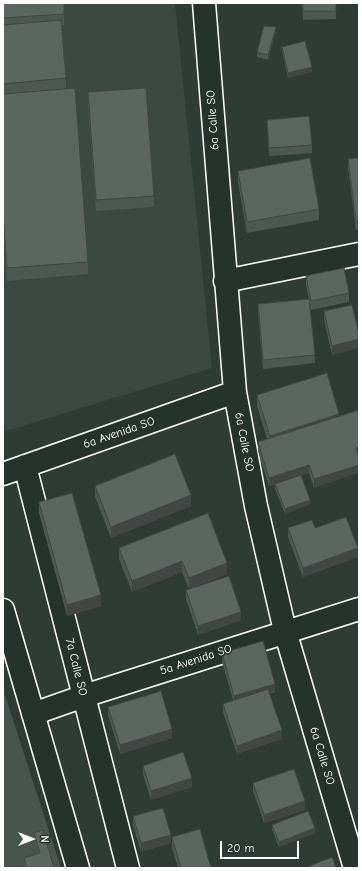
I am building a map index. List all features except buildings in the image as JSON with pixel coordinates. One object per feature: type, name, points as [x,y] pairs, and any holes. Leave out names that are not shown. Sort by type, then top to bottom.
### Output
[{"type":"street","name":"6a Calle SO","points":[[204,3],[235,392],[256,506],[285,632],[355,868]]},
{"type":"street","points":[[225,281],[359,254]]},
{"type":"street","name":"6a Avenida SO","points":[[3,474],[235,392]]},
{"type":"street","name":"7a Calle SO","points":[[25,466],[128,868]]},
{"type":"street","name":"5a Avenida SO","points":[[33,714],[84,696],[359,609]]},
{"type":"street","points":[[3,610],[78,868]]},
{"type":"shaded area","points":[[3,3],[175,3],[212,368],[3,432]]},
{"type":"shaded area","points":[[3,689],[61,868],[3,868]]}]
